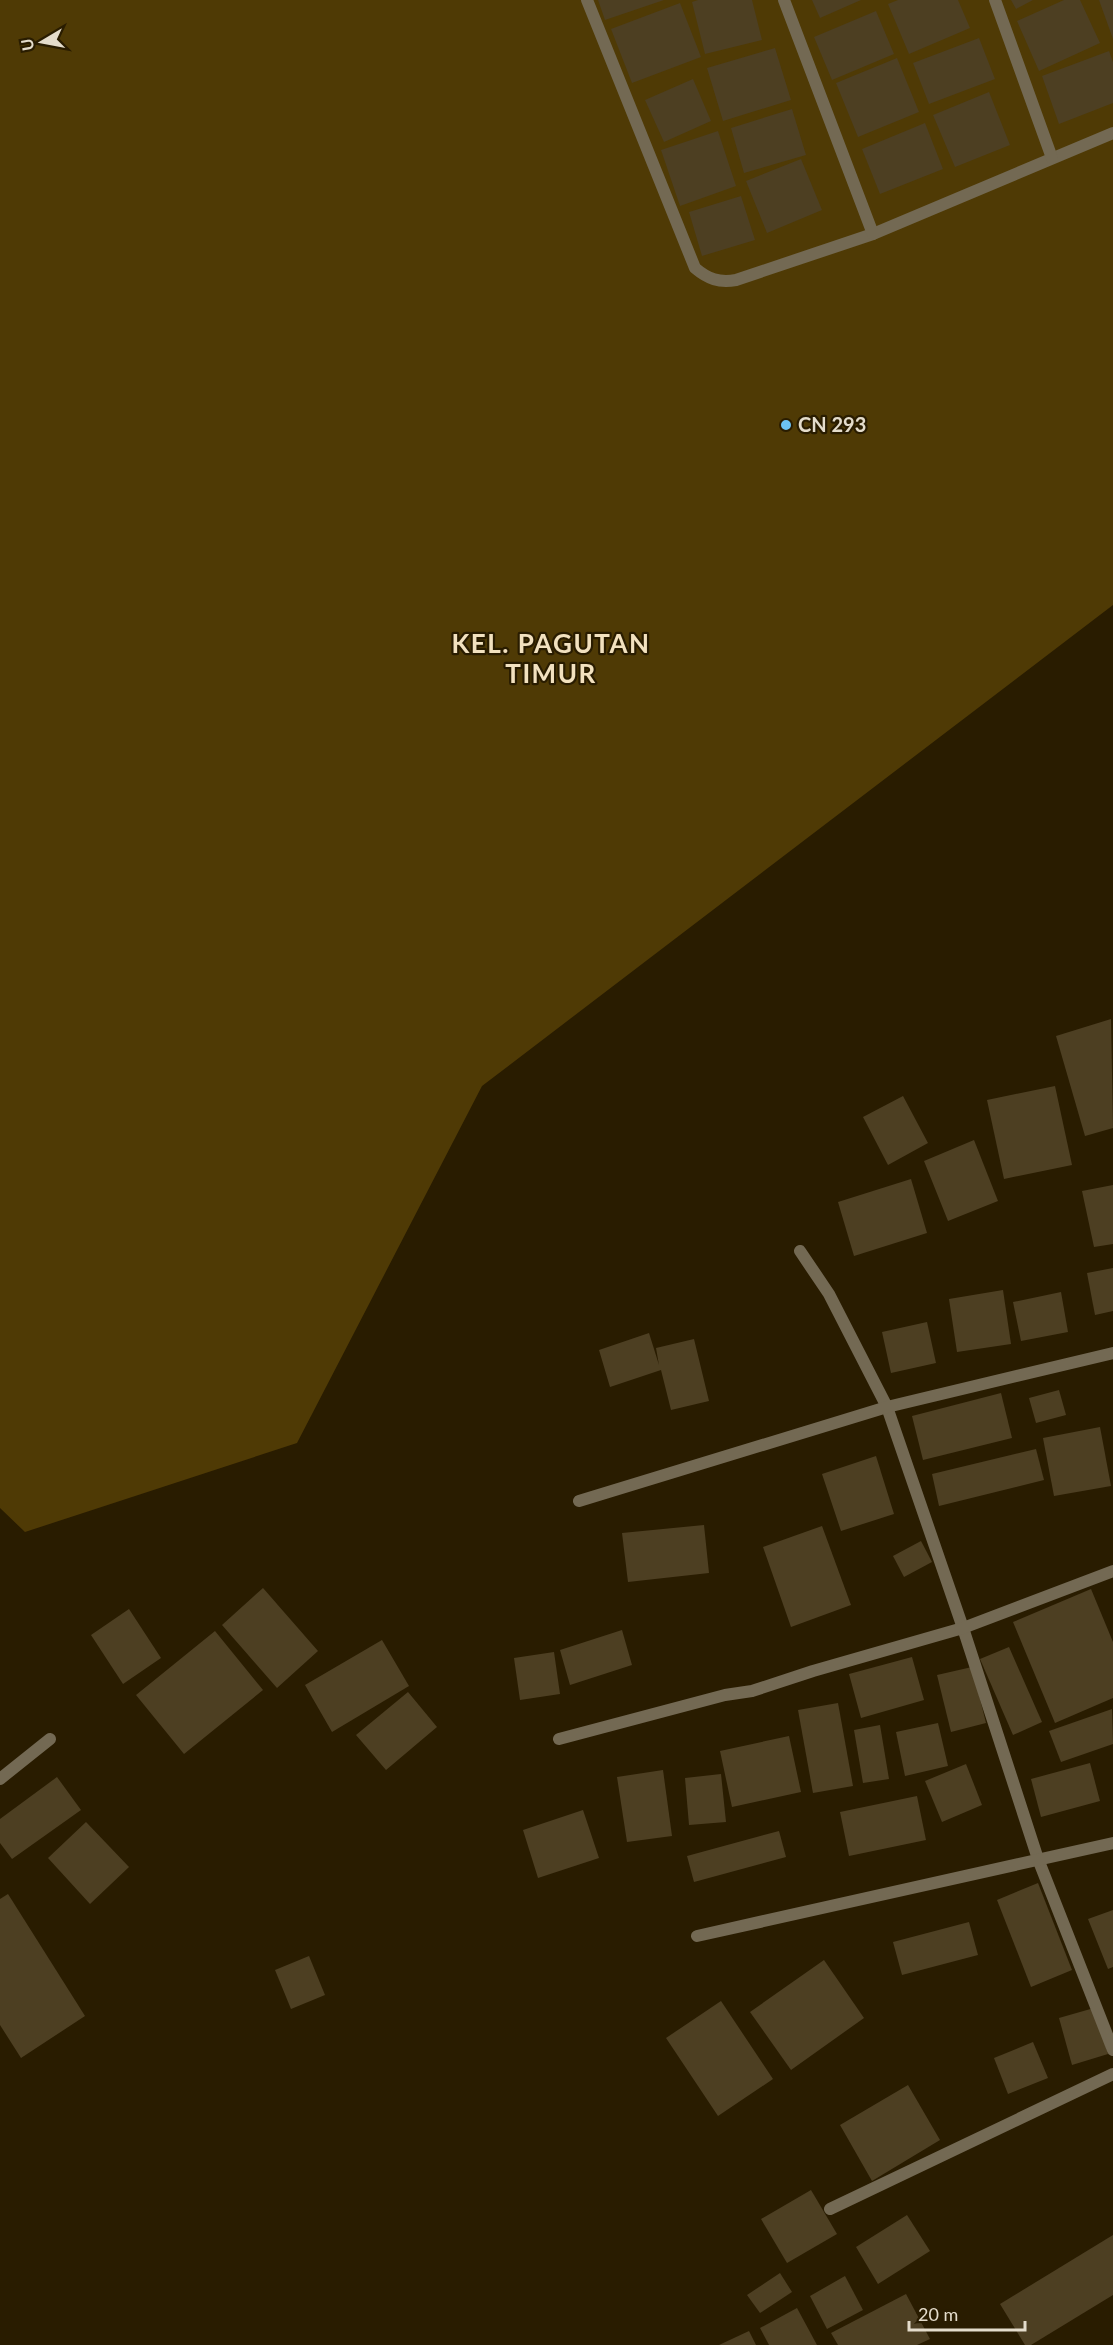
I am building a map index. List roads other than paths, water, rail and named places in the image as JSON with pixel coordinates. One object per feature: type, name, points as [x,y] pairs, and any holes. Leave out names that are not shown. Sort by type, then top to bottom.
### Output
[{"type":"street","points":[[587,0],[695,268],[703,275],[722,282],[736,280],[873,234],[1113,133]]},
{"type":"street","points":[[784,0],[873,234]]},
{"type":"street","points":[[995,0],[1052,158]]},
{"type":"street","points":[[800,1251],[829,1294],[887,1407],[963,1628],[1038,1859],[1113,2050]]},
{"type":"street","points":[[579,1501],[887,1407],[1113,1353]]},
{"type":"street","points":[[559,1739],[725,1695],[752,1691],[963,1628],[1113,1571]]},
{"type":"street","points":[[0,1779],[50,1739]]},
{"type":"street","points":[[697,1936],[1113,1843]]},
{"type":"street","points":[[830,2209],[1113,2074]]},
{"type":"place","name":"CN 293","points":[[786,425]]},
{"type":"district","name":"KEL. PAGUTAN TIMUR","points":[[551,659]]}]
